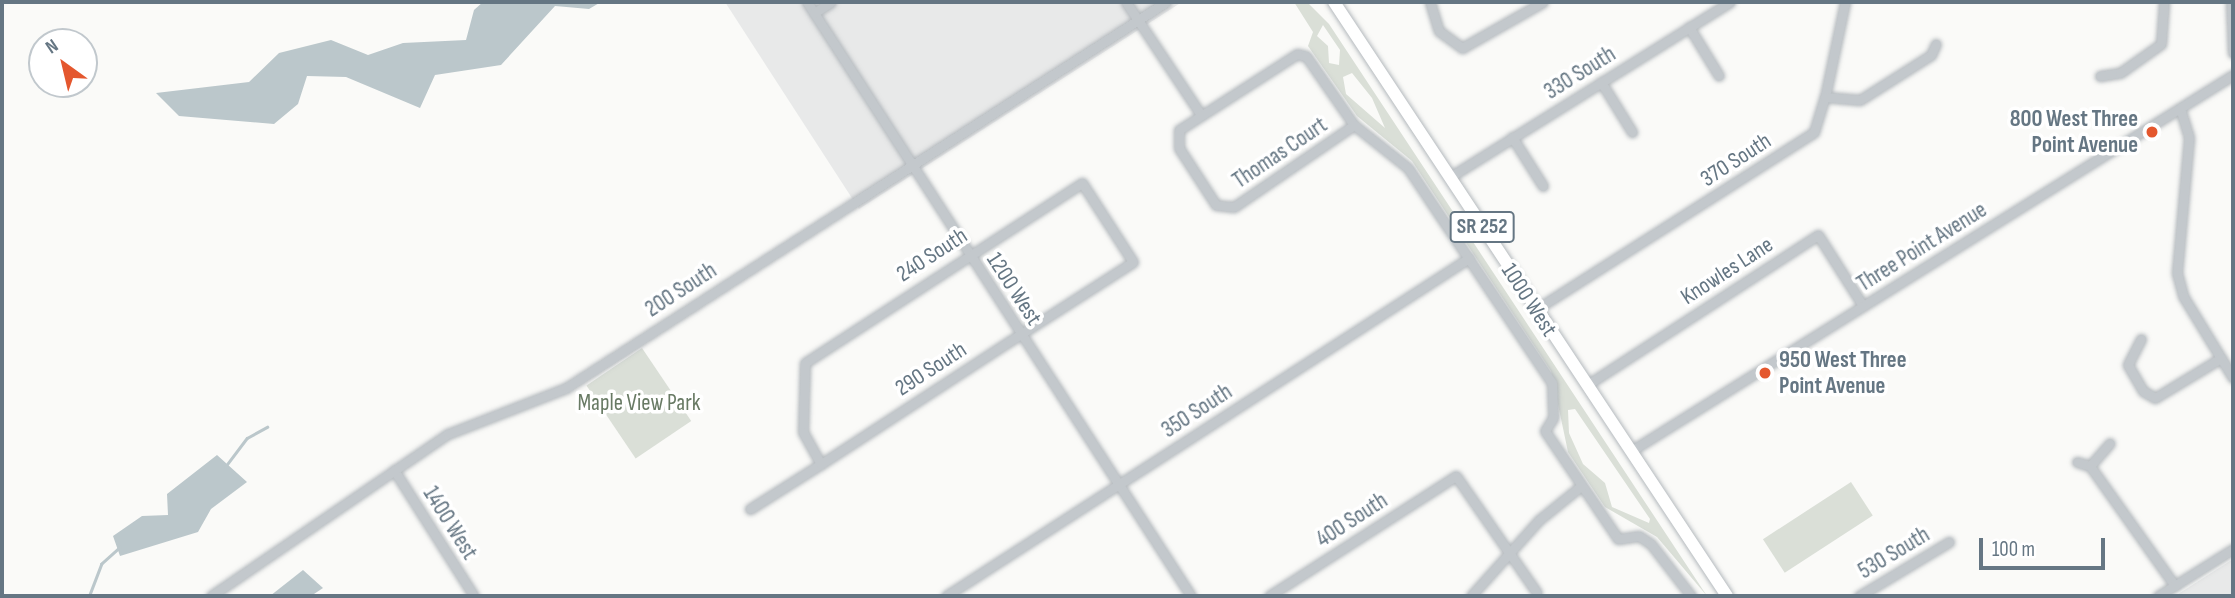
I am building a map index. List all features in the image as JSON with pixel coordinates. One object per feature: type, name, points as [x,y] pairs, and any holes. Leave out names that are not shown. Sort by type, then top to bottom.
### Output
[{"type":"main road","name":"1000 West","points":[[1334,2],[1535,310],[1727,596]]},
{"type":"street","name":"1200 West","points":[[807,2],[968,255],[1191,596]]},
{"type":"street","points":[[814,13],[831,2]]},
{"type":"street","points":[[1126,2],[1200,115]]},
{"type":"street","name":"200 South","points":[[211,596],[448,434],[566,388],[1166,2]]},
{"type":"street","points":[[1430,2],[1439,31],[1462,48],[1543,2]]},
{"type":"street","name":"330 South","points":[[1450,177],[1730,2]]},
{"type":"street","name":"370 South","points":[[1535,310],[1814,132],[1825,97],[1844,2]]},
{"type":"street","points":[[2100,76],[2120,73],[2161,44],[2164,2]]},
{"type":"street","points":[[2231,2],[2233,53]]},
{"type":"street","points":[[1689,27],[1719,76]]},
{"type":"street","points":[[1825,97],[1860,100],[1931,55],[1936,44]]},
{"type":"street","name":"Thomas Court","points":[[1297,54],[1306,56],[1354,125],[1225,209],[1175,138],[1200,115],[1297,54]]},
{"type":"street","name":"Three Point Avenue","points":[[1631,451],[2233,75]]},
{"type":"street","points":[[1601,82],[1632,132]]},
{"type":"street","points":[[2180,108],[2189,138],[2177,273],[2183,296],[2233,378]]},
{"type":"street","points":[[1354,125],[1408,168],[1552,383],[1553,418],[1545,431],[1618,539],[1639,536],[1651,544],[1691,596]]},
{"type":"street","points":[[1512,138],[1543,186]]},
{"type":"street","name":"240 South","points":[[821,464],[803,432],[805,363],[968,255],[1082,183],[1133,262]]},
{"type":"street","name":"Knowles Lane","points":[[1587,385],[1818,236],[1863,306]]},
{"type":"street","name":"350 South","points":[[946,596],[1469,258]]},
{"type":"street","name":"290 South","points":[[750,509],[1133,262]]},
{"type":"street","points":[[2141,339],[2129,356],[2132,375],[2155,398],[2221,358]]},
{"type":"street","points":[[2090,466],[2109,443]]},
{"type":"street","points":[[2077,462],[2090,466],[2175,586]]},
{"type":"street","name":"1400 West","points":[[394,470],[474,596]]},
{"type":"street","name":"400 South","points":[[1269,596],[1456,476],[1510,551]]},
{"type":"street","points":[[1471,596],[1510,551],[1581,486]]},
{"type":"street","name":"530 South","points":[[1859,596],[1949,542]]},
{"type":"street","points":[[2158,596],[2233,549]]},
{"type":"street","points":[[1510,551],[1537,593]]},
{"type":"shaded area","points":[[483,2],[601,2],[589,9],[555,6],[501,65],[435,75],[420,108],[346,77],[307,76],[298,104],[274,124],[179,116],[156,93],[249,82],[279,53],[331,40],[368,55],[403,43],[466,40],[474,10]]},
{"type":"shaded area","points":[[725,2],[1182,2],[859,209]]},
{"type":"shaded area","points":[[217,455],[247,482],[211,509],[198,532],[120,556],[113,536],[142,516],[168,515],[167,494]]},
{"type":"shaded area","points":[[2233,559],[2233,596],[2175,596]]},
{"type":"shaded area","points":[[303,570],[323,588],[311,596],[270,596]]},
{"type":"green space","points":[[1294,2],[1307,2],[1329,24],[1707,596],[1657,537],[1605,507],[1568,452],[1551,371],[1412,161],[1357,116],[1308,46],[1313,32]],"holes":[[[1323,25],[1340,50],[1339,65],[1329,63],[1328,46],[1317,36]],[[1352,73],[1372,98],[1385,128],[1346,94],[1343,77]],[[1575,409],[1650,519],[1649,523],[1612,507],[1605,483],[1583,464],[1569,433],[1568,410]]]},
{"type":"green space","name":"Maple View Park","points":[[642,348],[691,421],[636,458],[586,385]]},
{"type":"green space","points":[[1851,482],[1873,516],[1785,573],[1763,539]]},
{"type":"waterway","points":[[225,467],[247,438],[267,427]]},
{"type":"waterway","points":[[89,596],[101,564],[120,547]]},
{"type":"place","name":"800 West Three Point Avenue","points":[[2152,132]]},
{"type":"place","name":"950 West Three Point Avenue","points":[[1765,373]]}]
